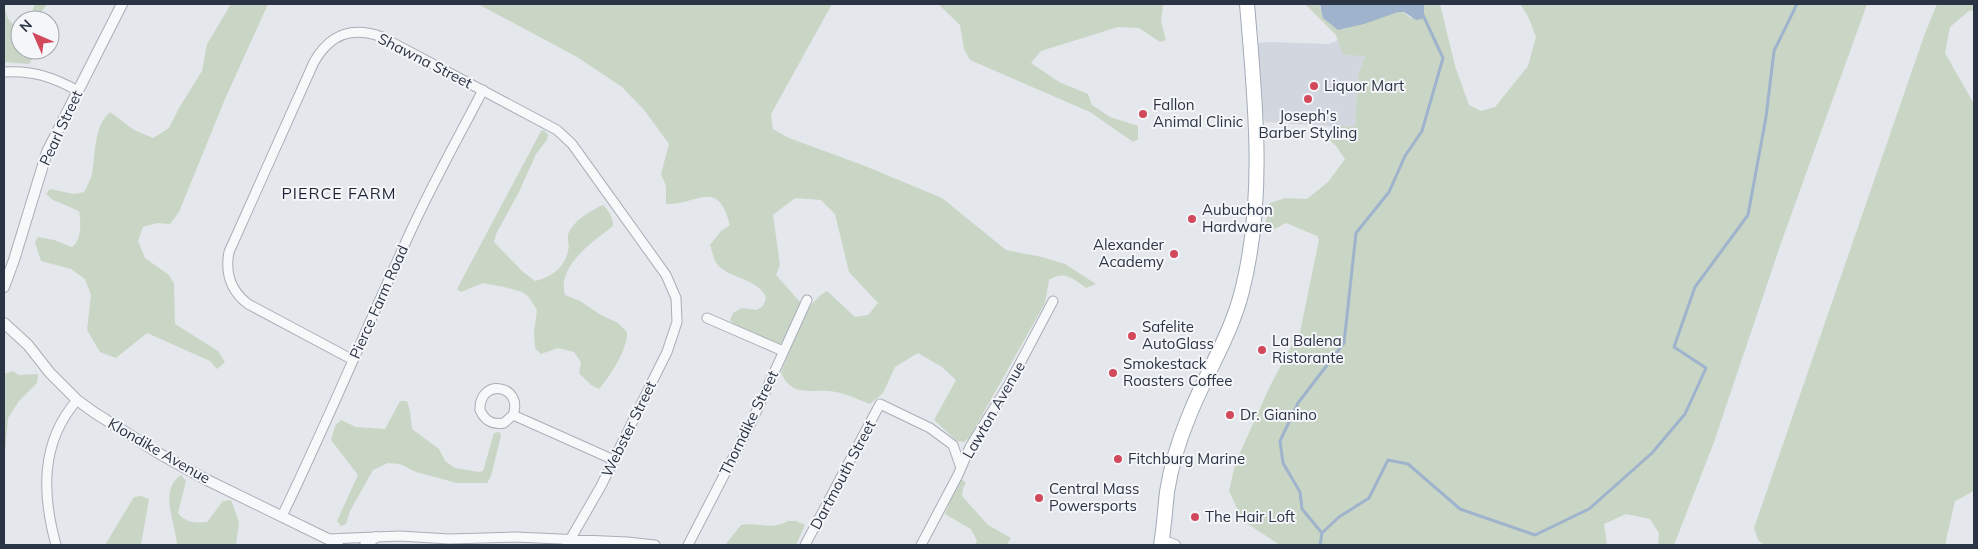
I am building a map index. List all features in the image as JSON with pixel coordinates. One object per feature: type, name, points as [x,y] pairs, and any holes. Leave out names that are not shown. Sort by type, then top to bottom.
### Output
[{"type":"main road","points":[[1162,543],[1168,491],[1177,451],[1190,414],[1232,323],[1243,289],[1248,264],[1255,202],[1257,160],[1247,4]]},
{"type":"street","name":"Pearl Street","points":[[4,287],[47,152],[122,4]]},
{"type":"street","name":"Shawna Street","points":[[353,360],[248,304],[234,290],[227,264],[230,252],[314,62],[325,46],[337,37],[355,32],[365,32],[382,37],[552,126],[567,139],[663,269],[672,286],[677,309]]},
{"type":"street","points":[[4,72],[39,73],[52,77],[78,91]]},
{"type":"street","name":"Pierce Farm Road","points":[[282,516],[404,245],[431,188],[483,90]]},
{"type":"street","name":"Thorndike Street","points":[[688,545],[752,421],[807,300]]},
{"type":"street","name":"Lawton Avenue","points":[[921,545],[970,447],[1008,386],[1053,301]]},
{"type":"street","name":"Webster Street","points":[[569,542],[614,460],[667,352],[677,322],[677,309]]},
{"type":"street","points":[[707,318],[783,351]]},
{"type":"street","name":"Klondike Avenue","points":[[4,323],[28,345],[50,373],[77,400],[95,413],[160,454],[205,479],[338,545]]},
{"type":"street","points":[[495,388],[506,390],[514,398],[516,404],[513,415],[504,423],[492,423],[486,420],[480,410],[482,398],[495,388]]},
{"type":"street","points":[[56,545],[46,498],[46,472],[59,426],[68,410],[77,400]]},
{"type":"street","name":"Dartmouth Street","points":[[805,545],[880,404],[930,428],[953,445],[961,468]]},
{"type":"street","points":[[513,415],[614,460]]},
{"type":"street","points":[[328,539],[400,536],[449,539],[514,537],[569,542],[655,545]]},
{"type":"street","points":[[365,545],[376,537]]},
{"type":"street","points":[[1162,543],[1175,545]]},
{"type":"shaded area","points":[[1338,40],[1344,54],[1365,56],[1358,75],[1355,128],[1265,122],[1258,43],[1329,44]]},
{"type":"green space","points":[[4,4],[10,21],[10,60],[32,60],[29,64],[4,62]]},
{"type":"green space","points":[[35,4],[47,4],[43,10],[33,10]]},
{"type":"green space","points":[[231,4],[268,4],[225,99],[179,212],[170,224],[157,223],[143,227],[138,241],[145,258],[169,275],[174,284],[175,324],[218,351],[225,362],[217,369],[210,361],[147,333],[116,358],[100,352],[87,330],[91,295],[85,279],[71,269],[41,261],[35,242],[38,237],[54,240],[72,247],[78,240],[80,230],[79,211],[53,200],[46,194],[50,189],[74,194],[84,192],[92,174],[98,133],[110,112],[134,130],[153,138],[169,128],[202,71],[207,44]]},
{"type":"green space","points":[[478,4],[832,4],[771,114],[773,129],[789,138],[865,166],[942,198],[1006,250],[1042,257],[1065,264],[1096,284],[1086,288],[1073,279],[1064,276],[1049,280],[1045,303],[970,437],[964,442],[957,441],[934,420],[956,380],[942,367],[918,353],[895,367],[883,393],[870,404],[836,392],[798,390],[786,381],[781,373],[799,327],[811,305],[827,291],[855,317],[868,315],[878,303],[849,272],[835,214],[821,200],[795,198],[773,215],[780,265],[776,275],[801,303],[783,341],[779,345],[735,326],[730,320],[733,313],[742,308],[757,310],[763,306],[766,298],[756,286],[726,271],[715,261],[710,245],[721,231],[730,225],[725,210],[719,202],[713,198],[706,197],[666,204],[666,186],[661,174],[669,144],[645,111],[622,87],[577,57]]},
{"type":"green space","points":[[938,4],[1163,4],[1161,22],[1166,40],[1160,42],[1139,28],[1118,27],[1041,51],[1031,63],[1059,82],[1088,94],[1092,105],[1110,117],[1138,126],[1138,139],[1133,142],[1090,112],[970,60],[964,49],[960,25]]},
{"type":"green space","points":[[1305,4],[1320,4],[1320,8],[1343,29],[1398,12],[1403,12],[1411,18],[1424,15],[1424,4],[1440,4],[1455,66],[1469,105],[1481,111],[1495,107],[1528,66],[1536,37],[1528,16],[1520,4],[1867,4],[1781,243],[1714,442],[1674,545],[1658,545],[1659,533],[1650,519],[1626,514],[1604,524],[1607,545],[1280,545],[1243,521],[1229,491],[1235,464],[1270,386],[1294,341],[1299,337],[1319,240],[1317,236],[1286,223],[1275,229],[1265,225],[1270,203],[1285,198],[1307,199],[1328,182],[1345,159],[1336,146],[1328,139],[1333,126],[1355,127],[1358,75],[1365,56],[1343,55],[1336,35]]},
{"type":"green space","points":[[1937,4],[1974,4],[1974,10],[1969,11],[1950,27],[1945,53],[1974,104],[1974,491],[1955,501],[1946,545],[1764,545],[1758,540],[1754,528],[1924,36]]},
{"type":"green space","points":[[544,130],[548,135],[547,140],[536,154],[519,192],[496,234],[494,242],[522,271],[535,281],[556,271],[563,263],[568,249],[569,232],[579,220],[603,205],[609,212],[613,226],[578,255],[566,274],[564,284],[565,295],[580,301],[599,314],[618,323],[627,332],[625,346],[613,370],[599,389],[591,385],[579,373],[581,362],[574,352],[558,348],[541,354],[535,348],[534,333],[537,310],[528,296],[522,292],[483,283],[461,292],[457,289],[541,131]]},
{"type":"green space","points":[[13,371],[19,375],[38,374],[37,383],[19,401],[8,418],[4,465],[4,374]]},
{"type":"green space","points":[[400,401],[407,401],[412,429],[439,449],[445,461],[455,468],[483,471],[494,433],[500,432],[501,436],[491,476],[487,483],[457,483],[416,472],[400,464],[388,463],[373,470],[350,511],[346,524],[341,526],[337,521],[358,475],[331,440],[335,426],[341,420],[356,427],[385,429]]},
{"type":"green space","points":[[181,475],[186,481],[178,513],[187,521],[207,522],[223,501],[231,500],[239,522],[236,545],[177,545],[169,498],[174,481]]},
{"type":"green space","points":[[959,477],[966,483],[962,496],[988,525],[1011,538],[1007,545],[975,545],[977,541],[971,529],[945,514]]},
{"type":"green space","points":[[141,496],[149,499],[141,545],[105,545],[134,497]]},
{"type":"green space","points":[[788,521],[796,521],[805,525],[796,545],[725,545],[741,525],[770,526]]},
{"type":"water","points":[[1320,4],[1424,4],[1424,15],[1422,19],[1416,20],[1404,12],[1398,12],[1364,24],[1338,30],[1323,18]]},
{"type":"waterway","points":[[1322,533],[1339,517],[1369,498],[1388,460],[1408,464],[1460,509],[1535,535],[1589,509],[1652,453],[1685,414],[1706,368],[1674,347],[1695,287],[1748,215],[1766,117],[1774,51],[1797,4]]},
{"type":"waterway","points":[[1320,545],[1322,533],[1302,509],[1300,492],[1283,463],[1280,441],[1298,403],[1344,343],[1356,233],[1389,192],[1405,156],[1422,131],[1443,58],[1422,13]]},
{"type":"place","name":"Liquor Mart","points":[[1314,86]]},
{"type":"place","name":"Joseph's Barber Styling","points":[[1308,99]]},
{"type":"place","name":"Fallon Animal Clinic","points":[[1143,114]]},
{"type":"place","name":"Aubuchon Hardware","points":[[1192,219]]},
{"type":"place","name":"Alexander Academy","points":[[1174,254]]},
{"type":"place","name":"Safelite AutoGlass","points":[[1132,336]]},
{"type":"place","name":"La Balena Ristorante","points":[[1262,350]]},
{"type":"place","name":"Smokestack Roasters Coffee","points":[[1113,373]]},
{"type":"place","name":"Dr. Gianino","points":[[1230,415]]},
{"type":"place","name":"Fitchburg Marine","points":[[1118,459]]},
{"type":"place","name":"Central Mass Powersports","points":[[1039,498]]},
{"type":"place","name":"The Hair Loft","points":[[1195,517]]},
{"type":"district","name":"PIERCE FARM","points":[[339,193]]}]
